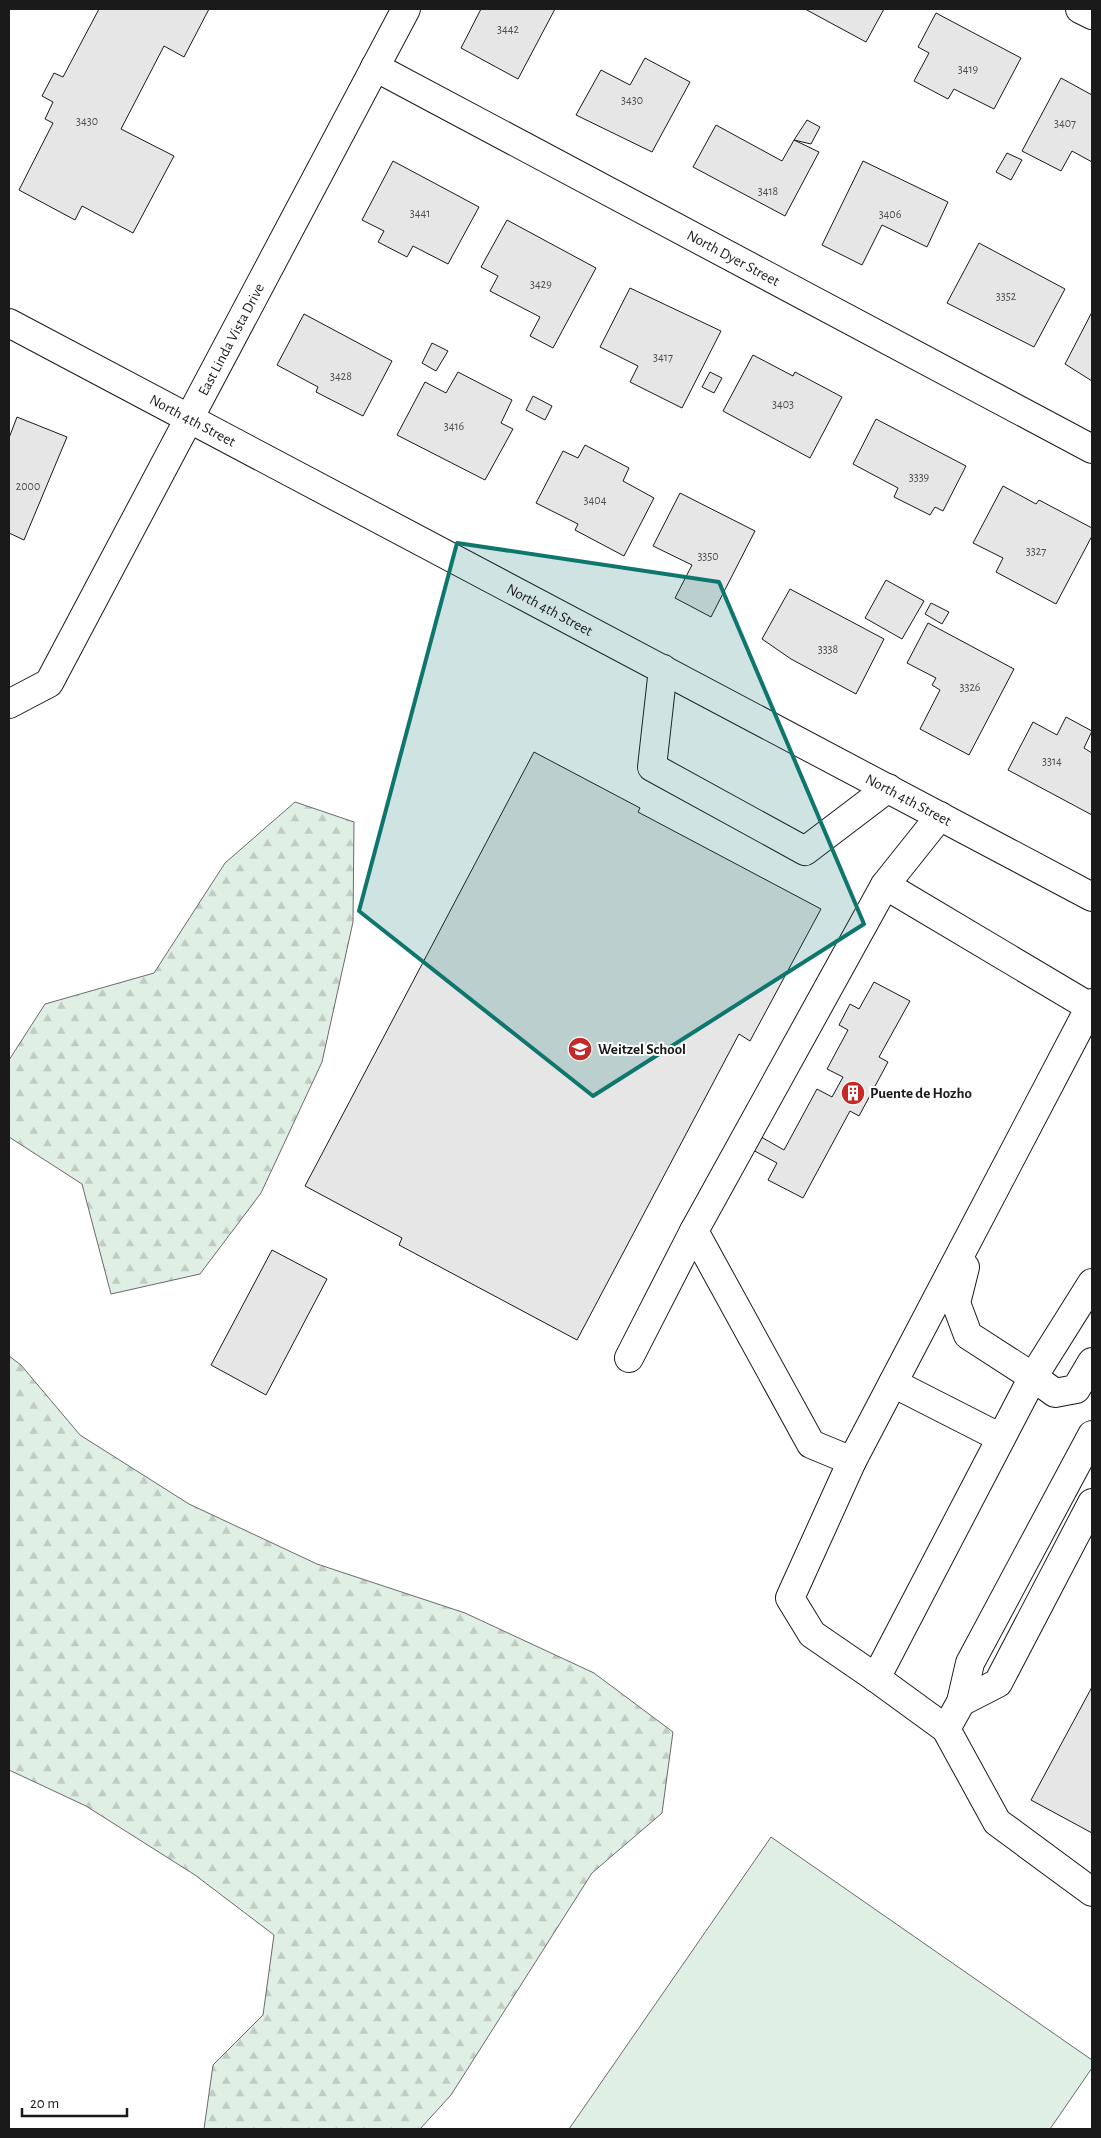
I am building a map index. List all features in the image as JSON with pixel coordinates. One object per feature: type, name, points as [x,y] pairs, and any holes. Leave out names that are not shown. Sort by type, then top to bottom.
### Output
[{"type":"street","name":"East Linda Vista Drive","points":[[9,704],[50,683],[406,9]]},
{"type":"street","points":[[1080,9],[1092,15]]},
{"type":"street","name":"North Dyer Street","points":[[375,67],[1092,449]]},
{"type":"street","name":"North 4th Street","points":[[9,323],[1092,898]]},
{"type":"street","points":[[663,669],[652,767],[804,851],[888,788]]},
{"type":"street","points":[[629,1358],[694,1231],[885,885],[940,816]]},
{"type":"street","points":[[885,885],[1091,1005],[852,1461],[790,1598],[812,1634],[946,1728],[997,1822],[1092,1892]]},
{"type":"street","points":[[974,1229],[956,1303],[968,1336],[1055,1393],[1076,1389],[1092,1362]]},
{"type":"street","points":[[694,1231],[810,1444],[852,1461]]},
{"type":"street","points":[[876,1678],[1033,1377],[1092,1283]]},
{"type":"street","points":[[893,1383],[1001,1438]]},
{"type":"street","points":[[946,1728],[961,1702],[970,1663],[1092,1435]]},
{"type":"street","points":[[961,1702],[998,1683],[1092,1503]]},
{"type":"highlighted area","points":[[457,543],[719,582],[864,924],[593,1096],[359,911]]},
{"type":"green space","points":[[295,802],[354,822],[353,922],[322,1062],[261,1193],[200,1274],[111,1294],[82,1184],[9,1137],[9,1060],[45,1004],[154,973],[225,863]]},
{"type":"green space","points":[[9,1356],[21,1365],[80,1435],[189,1504],[317,1564],[465,1613],[594,1673],[673,1732],[662,1813],[592,1873],[451,2095],[420,2129],[204,2129],[213,2065],[263,2015],[274,1935],[195,1875],[86,1806],[9,1770]]},
{"type":"green space","points":[[771,1837],[1092,2060],[1092,2068],[1050,2129],[569,2129]]},
{"type":"building","points":[[99,9],[209,9],[184,57],[164,46],[121,129],[174,156],[133,233],[82,206],[75,220],[19,190],[53,123],[45,119],[53,102],[42,96],[54,73],[63,77]]},
{"type":"building","points":[[481,9],[555,9],[518,79],[461,48]]},
{"type":"building","points":[[805,9],[884,9],[866,42]]},
{"type":"building","points":[[936,13],[1021,58],[994,109],[954,89],[948,99],[914,81],[929,53],[918,47]]},
{"type":"building","points":[[645,58],[690,82],[652,152],[576,115],[601,70],[630,85]]},
{"type":"building","points":[[1061,78],[1092,95],[1092,162],[1072,151],[1061,171],[1022,151]]},
{"type":"building","points":[[807,120],[820,127],[811,144],[794,140]]},
{"type":"building","points":[[716,125],[782,161],[794,140],[819,152],[785,216],[693,167]]},
{"type":"building","points":[[1007,153],[1022,160],[1011,180],[996,172]]},
{"type":"building","points":[[393,161],[479,207],[448,264],[413,246],[407,257],[378,242],[384,231],[362,220]]},
{"type":"building","points":[[863,161],[948,202],[927,247],[882,225],[862,265],[822,245]]},
{"type":"building","points":[[507,220],[596,268],[553,348],[530,336],[540,317],[490,291],[498,276],[481,267]]},
{"type":"building","points":[[979,243],[1065,289],[1034,347],[947,303]]},
{"type":"building","points":[[630,288],[721,331],[682,408],[630,382],[638,366],[600,347]]},
{"type":"building","points":[[1092,312],[1092,381],[1065,364]]},
{"type":"building","points":[[304,314],[392,361],[363,416],[316,392],[318,387],[277,365]]},
{"type":"building","points":[[432,343],[448,351],[436,371],[422,363]]},
{"type":"building","points":[[753,355],[793,376],[795,372],[842,397],[810,458],[723,411]]},
{"type":"building","points":[[458,372],[512,400],[501,423],[513,429],[485,480],[397,435],[425,382],[446,393]]},
{"type":"building","points":[[710,372],[722,378],[714,393],[702,387]]},
{"type":"building","points":[[533,396],[552,406],[545,420],[526,410]]},
{"type":"building","points":[[17,417],[67,437],[24,540],[9,533],[9,438]]},
{"type":"building","points":[[876,419],[966,466],[943,511],[935,507],[930,515],[894,497],[898,488],[853,464]]},
{"type":"building","points":[[585,445],[629,468],[623,481],[654,498],[624,556],[575,530],[578,524],[536,503],[563,451],[578,458]]},
{"type":"building","points":[[1003,486],[1036,504],[1039,500],[1092,528],[1092,536],[1056,604],[996,572],[1003,558],[973,543]]},
{"type":"building","points":[[680,493],[755,531],[711,617],[675,598],[692,565],[653,546]]},
{"type":"building","points":[[886,580],[924,601],[902,639],[865,618]]},
{"type":"building","points":[[790,589],[884,639],[856,694],[791,659],[762,639]]},
{"type":"building","points":[[931,603],[949,612],[942,624],[925,614]]},
{"type":"building","points":[[928,623],[1014,669],[969,755],[920,729],[940,690],[932,685],[936,678],[907,663]]},
{"type":"building","points":[[1066,717],[1092,731],[1084,748],[1092,753],[1092,815],[1008,770],[1033,722],[1057,735]]},
{"type":"building","points":[[534,752],[640,808],[638,812],[821,909],[750,1041],[739,1034],[577,1340],[399,1245],[402,1238],[305,1186]]},
{"type":"building","name":"Puente de Hozho","points":[[874,982],[910,1001],[879,1057],[888,1062],[859,1116],[850,1111],[803,1198],[768,1180],[777,1163],[749,1148],[756,1134],[784,1150],[817,1089],[832,1097],[843,1077],[827,1069],[848,1030],[839,1025],[850,1004],[859,1009]]},
{"type":"building","points":[[272,1250],[327,1279],[266,1395],[211,1365]]},
{"type":"building","points":[[1092,1687],[1092,1833],[1031,1800]]},
{"type":"place","name":"Weitzel School","points":[[580,1049]]},
{"type":"place","name":"Puente de Hozho","points":[[853,1093]]}]
